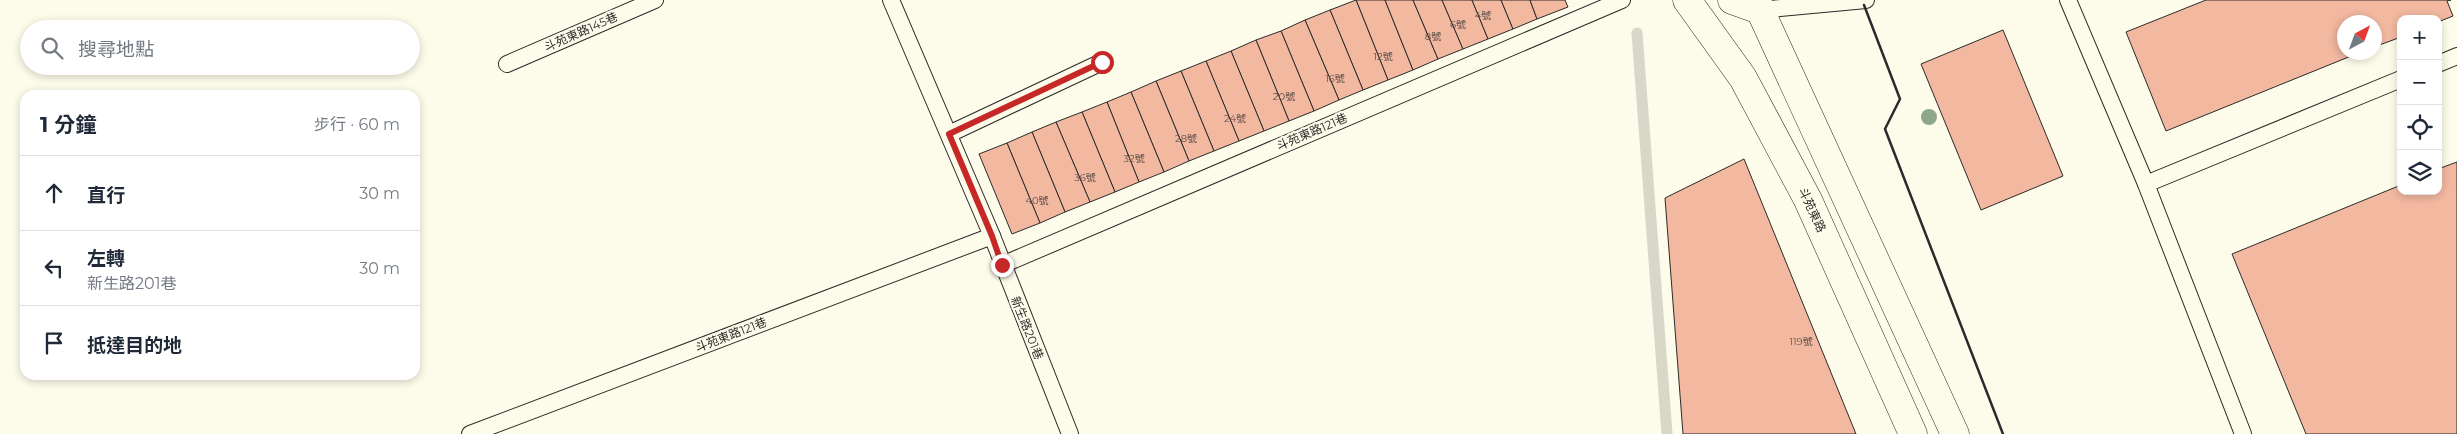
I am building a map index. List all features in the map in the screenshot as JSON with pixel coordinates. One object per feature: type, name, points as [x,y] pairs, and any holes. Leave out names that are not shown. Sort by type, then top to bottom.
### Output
[{"type":"main road","name":"斗苑東路","points":[[1687,0],[1743,78],[1808,200],[1913,434]]},
{"type":"main road","points":[[1732,0],[1756,3],[1955,434]]},
{"type":"lane","name":"斗苑東路145巷","points":[[508,64],[655,0]]},
{"type":"lane","name":"新生路201巷","points":[[892,0],[992,236],[1070,434]]},
{"type":"lane","name":"斗苑東路121巷","points":[[1002,265],[1622,0]]},
{"type":"lane","points":[[1756,3],[1866,0]]},
{"type":"lane","points":[[2068,0],[2146,184],[2243,434]]},
{"type":"lane","points":[[2442,62],[2457,56]]},
{"type":"lane","points":[[949,134],[1102,62]]},
{"type":"lane","points":[[2146,184],[2397,81]]},
{"type":"lane","name":"斗苑東路121巷","points":[[470,434],[992,236]]},
{"type":"building","points":[[1356,0],[1385,0],[1413,70],[1388,80]]},
{"type":"building","points":[[1356,0],[1388,80],[1363,90],[1330,10]]},
{"type":"building","points":[[1385,0],[1413,0],[1438,59],[1413,70]]},
{"type":"building","points":[[1413,0],[1442,0],[1463,49],[1438,59]]},
{"type":"building","points":[[1442,0],[1472,0],[1488,39],[1463,49]]},
{"type":"building","points":[[1472,0],[1501,0],[1513,29],[1488,39]]},
{"type":"building","points":[[1501,0],[1530,0],[1537,19],[1513,29]]},
{"type":"building","points":[[1530,0],[1565,0],[1568,7],[1537,19]]},
{"type":"building","points":[[2206,0],[2451,0],[2447,1],[2453,16],[2442,20],[2442,15],[2397,15],[2397,38],[2382,44],[2382,15],[2337,15],[2337,60],[2341,60],[2166,131],[2126,32]]},
{"type":"building","points":[[1330,10],[1363,90],[1339,100],[1305,20]]},
{"type":"building","points":[[1305,20],[1339,100],[1314,111],[1281,31]]},
{"type":"building","points":[[2003,30],[2063,176],[1981,210],[1921,64]]},
{"type":"building","points":[[1281,31],[1314,111],[1289,121],[1256,40]]},
{"type":"building","points":[[1256,40],[1289,121],[1264,131],[1231,51]]},
{"type":"building","points":[[1231,51],[1264,131],[1239,141],[1206,61]]},
{"type":"building","points":[[1206,61],[1239,141],[1214,151],[1181,71]]},
{"type":"building","points":[[1181,71],[1214,151],[1189,161],[1156,81]]},
{"type":"building","points":[[1156,81],[1189,161],[1164,172],[1131,92]]},
{"type":"building","points":[[1131,92],[1164,172],[1139,182],[1107,102]]},
{"type":"building","points":[[1107,102],[1139,182],[1115,192],[1082,112]]},
{"type":"building","points":[[1082,112],[1115,192],[1090,202],[1056,122]]},
{"type":"building","points":[[1056,122],[1090,202],[1065,212],[1032,132]]},
{"type":"building","points":[[1032,132],[1065,212],[1040,223],[1007,143]]},
{"type":"building","points":[[1007,143],[1040,223],[1012,234],[979,154]]},
{"type":"building","points":[[1744,159],[1856,434],[1683,434],[1665,198]]},
{"type":"building","points":[[2457,162],[2457,434],[2306,434],[2232,254],[2397,187],[2397,195],[2442,195],[2442,168]]},
{"type":"waterway","points":[[1637,33],[1667,434]]},
{"type":"wall","points":[[1864,5],[1900,99],[1885,129],[2003,434]]},
{"type":"route","points":[[1002,265],[992,236],[949,134],[1102,62]]}]
